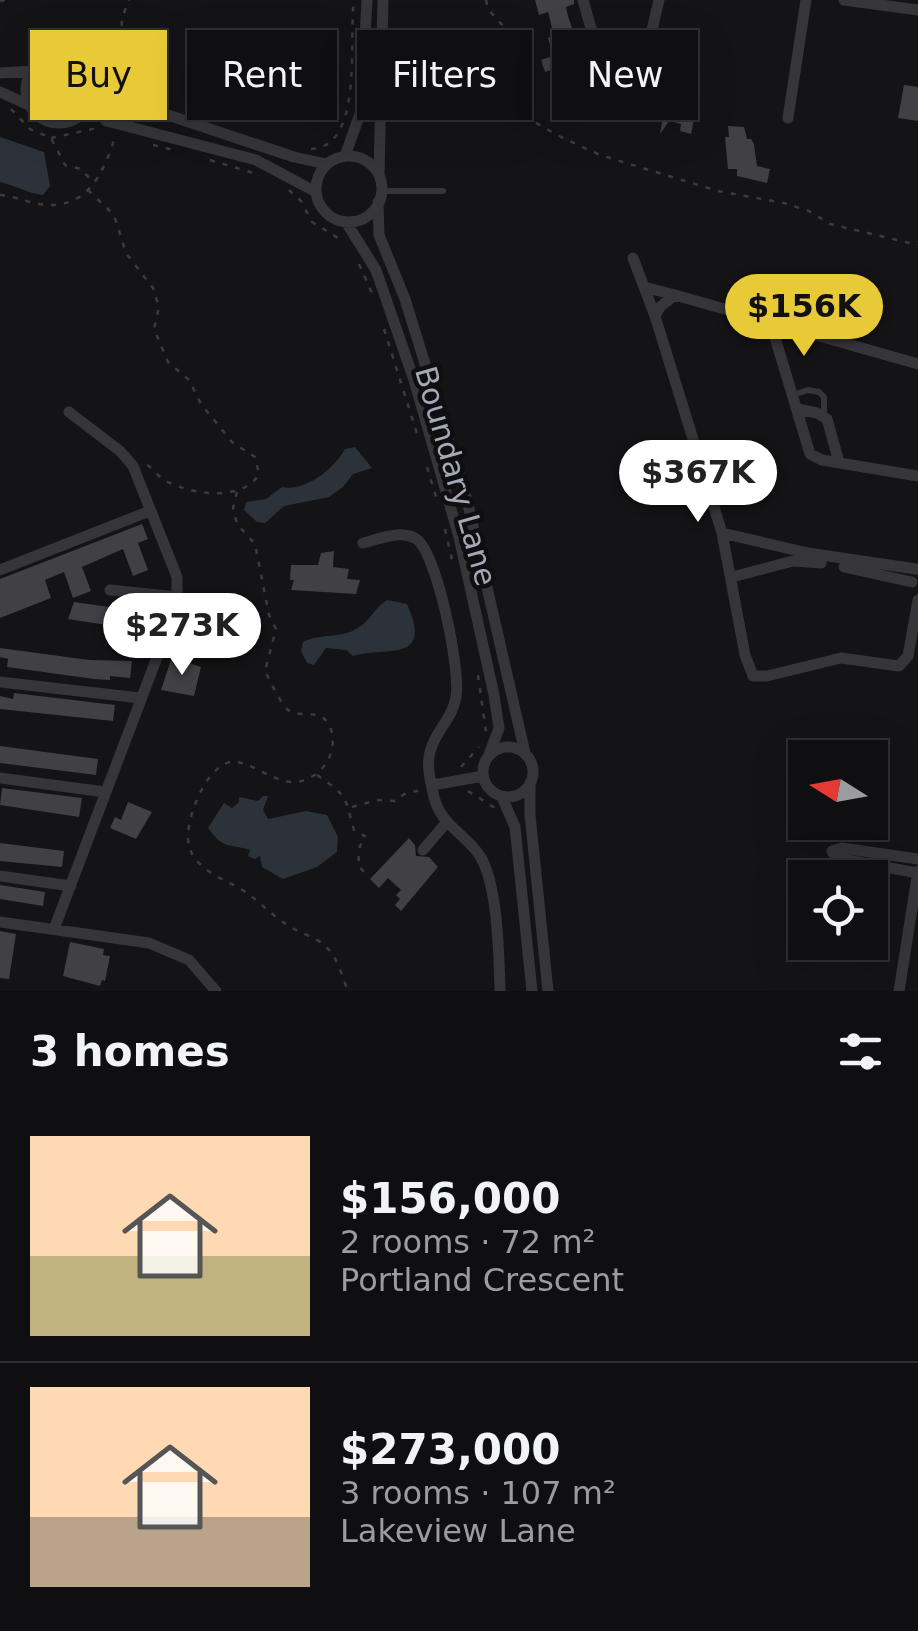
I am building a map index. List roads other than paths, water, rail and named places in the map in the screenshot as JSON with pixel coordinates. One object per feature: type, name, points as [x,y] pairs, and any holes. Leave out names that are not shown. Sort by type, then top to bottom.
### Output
[{"type":"street","points":[[345,156],[361,111],[367,0]]},
{"type":"street","points":[[326,164],[316,182],[316,192],[326,212],[346,222],[368,216],[380,196],[383,0]]},
{"type":"street","points":[[583,0],[604,66],[616,78],[627,80],[643,68],[659,0]]},
{"type":"street","points":[[788,118],[806,0]]},
{"type":"street","points":[[844,0],[918,10]]},
{"type":"street","points":[[0,73],[30,71]]},
{"type":"street","points":[[29,105],[26,86],[30,76]]},
{"type":"street","points":[[0,92],[29,105]]},
{"type":"street","points":[[167,115],[290,156],[326,164],[345,156],[365,160],[378,174]]},
{"type":"street","points":[[88,120],[193,141],[256,160],[316,192]]},
{"type":"street","name":"Boundary Lane","points":[[380,196],[379,235],[404,299],[466,500],[525,754]]},
{"type":"street","name":"Boundary Lane","points":[[346,222],[376,270],[444,479],[494,694],[499,728],[489,755]]},
{"type":"street","points":[[633,258],[655,316],[722,533],[746,664],[753,676],[841,658],[899,666],[908,656],[918,600]]},
{"type":"street","points":[[644,287],[918,364]]},
{"type":"street","points":[[655,316],[675,295]]},
{"type":"street","points":[[770,322],[810,454],[822,460],[918,476]]},
{"type":"street","points":[[798,409],[824,416],[834,435],[839,462]]},
{"type":"street","points":[[54,929],[178,598],[177,577],[134,466],[69,412]]},
{"type":"street","points":[[0,570],[150,511]]},
{"type":"street","points":[[722,533],[916,577]]},
{"type":"street","points":[[363,544],[399,535],[415,538],[424,546],[433,570],[458,682],[455,705],[429,752],[433,785],[440,814],[476,851],[485,866],[500,991]]},
{"type":"street","points":[[732,577],[799,561],[916,577]]},
{"type":"street","points":[[110,590],[178,598]]},
{"type":"street","points":[[0,682],[140,698]]},
{"type":"street","points":[[532,991],[515,827],[502,797],[487,787],[483,776],[484,762],[503,747],[525,754],[532,768],[530,815],[548,991]]},
{"type":"street","points":[[433,785],[483,776]]},
{"type":"street","points":[[0,778],[105,792]]},
{"type":"street","points":[[502,797],[518,795],[530,783]]},
{"type":"street","points":[[423,850],[446,823]]},
{"type":"street","points":[[899,991],[918,872],[836,858],[832,852],[842,848],[918,859]]},
{"type":"street","points":[[0,876],[71,886]]},
{"type":"street","points":[[0,922],[132,939],[178,954],[195,965],[216,991]]},
{"type":"lane","points":[[380,196],[442,191]]},
{"type":"lane","points":[[794,394],[819,392],[825,405],[824,416]]}]
